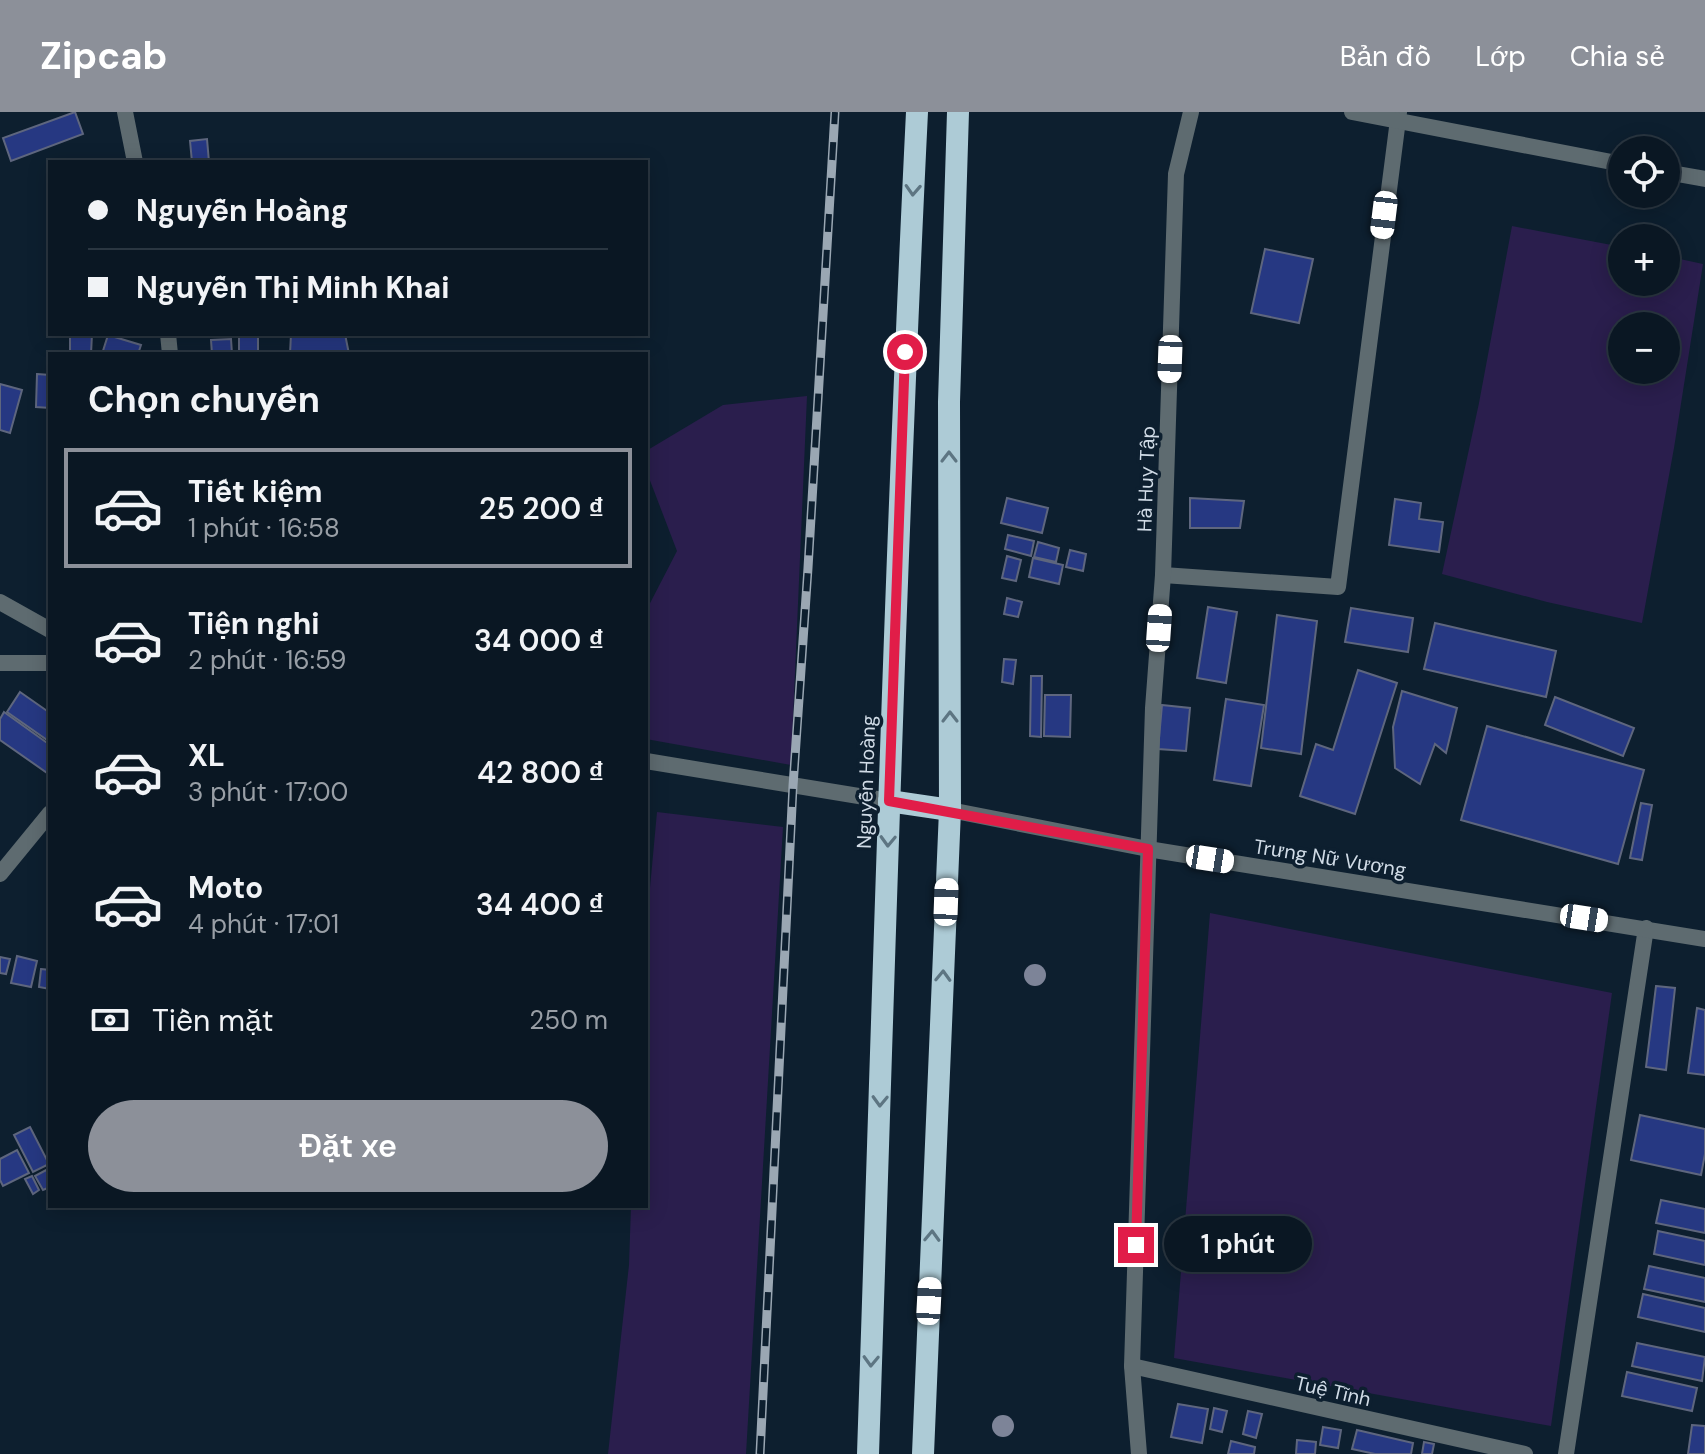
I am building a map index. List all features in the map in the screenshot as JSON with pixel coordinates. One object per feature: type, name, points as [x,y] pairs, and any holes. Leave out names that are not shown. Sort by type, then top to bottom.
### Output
[{"type":"highway","name":"Nguyễn Hoàng","points":[[868,1454],[905,352],[917,112]]},
{"type":"highway","points":[[923,1454],[950,810],[949,402],[958,112]]},
{"type":"highway","points":[[889,801],[950,810]]},
{"type":"street","points":[[125,112],[135,160]]},
{"type":"street","name":"Hà Huy Tập","points":[[1139,1454],[1132,1366],[1153,708],[1163,575],[1176,174],[1191,112]]},
{"type":"street","points":[[1352,112],[1397,117],[1608,161]]},
{"type":"street","points":[[1163,575],[1338,587],[1397,117]]},
{"type":"street","points":[[1680,175],[1705,179]]},
{"type":"street","points":[[0,602],[48,629]]},
{"type":"street","points":[[0,663],[48,663]]},
{"type":"street","points":[[648,761],[889,801]]},
{"type":"street","name":"Trưng Nữ Vương","points":[[950,810],[1148,849],[1705,939]]},
{"type":"street","points":[[0,874],[48,815]]},
{"type":"street","points":[[1566,1454],[1646,928]]},
{"type":"street","name":"Tuệ Tĩnh","points":[[1132,1366],[1525,1454]]},
{"type":"shaded area","points":[[1512,226],[1608,244],[1608,296],[1680,296],[1680,259],[1703,264],[1642,623],[1442,574],[1479,403]]},
{"type":"shaded area","points":[[807,396],[791,765],[648,739],[648,607],[677,551],[648,475],[648,450],[723,405]]},
{"type":"shaded area","points":[[657,812],[783,827],[746,1454],[608,1454],[629,1265],[631,1208],[648,1208],[648,909]]},
{"type":"shaded area","points":[[1210,913],[1612,993],[1551,1426],[1174,1358]]},
{"type":"building","points":[[75,112],[83,134],[11,161],[3,138]]},
{"type":"building","points":[[207,139],[209,160],[192,160],[190,141]]},
{"type":"building","points":[[1265,249],[1313,259],[1299,323],[1251,313]]},
{"type":"building","points":[[70,336],[92,336],[91,352],[70,352]]},
{"type":"building","points":[[108,336],[141,345],[139,352],[103,352]]},
{"type":"building","points":[[258,336],[258,352],[239,352],[239,337]]},
{"type":"building","points":[[291,336],[345,336],[349,352],[290,352]]},
{"type":"building","points":[[231,339],[232,352],[212,352],[211,340]]},
{"type":"building","points":[[37,374],[48,375],[48,408],[36,407]]},
{"type":"building","points":[[0,384],[22,390],[10,433],[0,430]]},
{"type":"building","points":[[1007,498],[1048,508],[1042,533],[1001,523]]},
{"type":"building","points":[[1190,498],[1244,501],[1240,528],[1190,528]]},
{"type":"building","points":[[1395,499],[1421,503],[1419,519],[1443,522],[1439,552],[1389,545]]},
{"type":"building","points":[[1008,535],[1034,541],[1031,556],[1005,549]]},
{"type":"building","points":[[1038,542],[1059,548],[1056,562],[1034,557]]},
{"type":"building","points":[[1070,550],[1086,554],[1083,571],[1066,567]]},
{"type":"building","points":[[1007,556],[1021,560],[1016,581],[1002,578]]},
{"type":"building","points":[[1033,558],[1063,565],[1059,584],[1029,577]]},
{"type":"building","points":[[1007,598],[1022,602],[1018,617],[1004,614]]},
{"type":"building","points":[[1208,607],[1237,612],[1226,683],[1197,678]]},
{"type":"building","points":[[1351,608],[1413,618],[1408,652],[1345,642]]},
{"type":"building","points":[[1277,615],[1317,621],[1301,754],[1261,748]]},
{"type":"building","points":[[1435,623],[1556,651],[1546,697],[1424,669]]},
{"type":"building","points":[[1004,659],[1016,660],[1013,684],[1002,682]]},
{"type":"building","points":[[1358,670],[1397,683],[1355,814],[1300,796],[1316,744],[1333,750]]},
{"type":"building","points":[[1031,676],[1042,676],[1041,737],[1030,736]]},
{"type":"building","points":[[1402,691],[1457,708],[1446,753],[1435,744],[1420,784],[1395,768],[1393,727]]},
{"type":"building","points":[[20,692],[48,712],[48,741],[7,712]]},
{"type":"building","points":[[1045,695],[1071,695],[1070,737],[1044,736]]},
{"type":"building","points":[[1555,697],[1634,728],[1623,756],[1545,725]]},
{"type":"building","points":[[1226,699],[1264,705],[1251,786],[1214,780]]},
{"type":"building","points":[[1162,705],[1190,708],[1186,751],[1158,749]]},
{"type":"building","points":[[4,712],[48,744],[48,774],[0,740],[0,719]]},
{"type":"building","points":[[1487,726],[1644,770],[1618,864],[1461,820]]},
{"type":"building","points":[[1641,803],[1652,805],[1642,860],[1630,858]]},
{"type":"building","points":[[17,956],[37,961],[31,987],[11,983]]},
{"type":"building","points":[[0,957],[10,959],[6,974],[0,973]]},
{"type":"building","points":[[41,969],[48,970],[48,989],[39,987]]},
{"type":"building","points":[[1656,986],[1675,988],[1666,1070],[1646,1067]]},
{"type":"building","points":[[1697,1008],[1705,1010],[1705,1075],[1688,1073]]},
{"type":"building","points":[[1640,1115],[1705,1129],[1701,1175],[1631,1160]]},
{"type":"building","points":[[30,1127],[48,1164],[33,1172],[14,1135]]},
{"type":"building","points":[[17,1150],[29,1173],[3,1186],[0,1159]]},
{"type":"building","points":[[48,1169],[48,1188],[43,1190],[35,1176]]},
{"type":"building","points":[[32,1176],[39,1190],[33,1194],[25,1179]]},
{"type":"building","points":[[1661,1200],[1705,1209],[1705,1233],[1656,1223]]},
{"type":"building","points":[[1658,1231],[1705,1241],[1705,1265],[1654,1254]]},
{"type":"building","points":[[1649,1266],[1705,1278],[1705,1302],[1644,1289]]},
{"type":"building","points":[[1643,1294],[1705,1308],[1705,1332],[1638,1317]]},
{"type":"building","points":[[1637,1343],[1705,1357],[1702,1381],[1632,1366]]},
{"type":"building","points":[[1627,1372],[1697,1388],[1692,1411],[1622,1396]]},
{"type":"building","points":[[1178,1404],[1208,1409],[1202,1443],[1171,1437]]},
{"type":"building","points":[[1214,1408],[1227,1411],[1222,1432],[1210,1429]]},
{"type":"building","points":[[1248,1411],[1262,1414],[1256,1438],[1243,1434]]},
{"type":"building","points":[[1692,1425],[1705,1426],[1705,1454],[1688,1454]]},
{"type":"building","points":[[1323,1427],[1341,1430],[1338,1448],[1320,1445]]},
{"type":"building","points":[[1357,1430],[1413,1443],[1411,1454],[1375,1454],[1352,1449]]},
{"type":"building","points":[[1297,1440],[1316,1442],[1315,1454],[1296,1454]]},
{"type":"building","points":[[1231,1441],[1255,1447],[1254,1454],[1228,1454]]},
{"type":"building","points":[[1424,1442],[1434,1444],[1432,1454],[1422,1454]]},
{"type":"railway","points":[[760,1454],[793,786],[835,112]]},
{"type":"route","points":[[905,352],[889,801],[1148,849],[1136,1245]]}]
